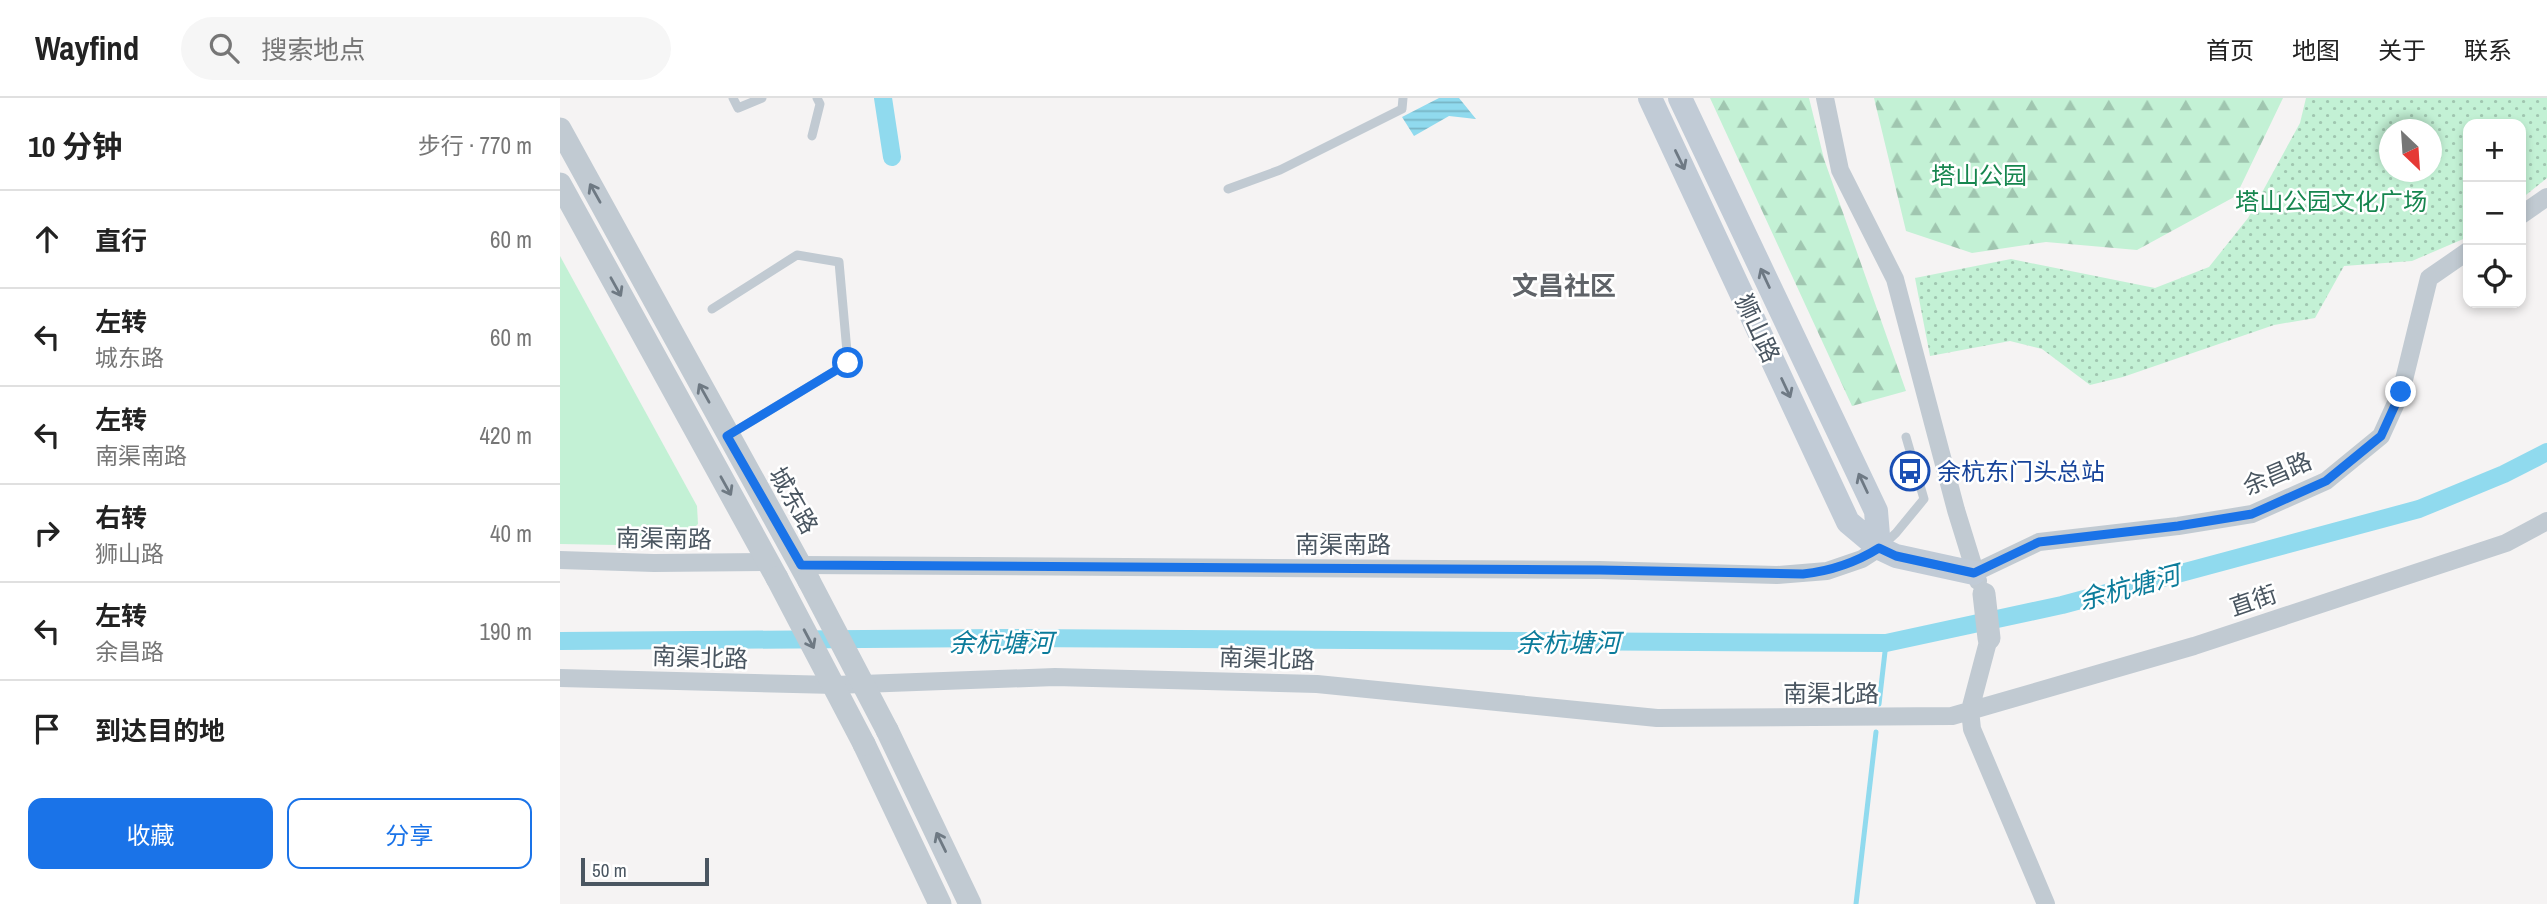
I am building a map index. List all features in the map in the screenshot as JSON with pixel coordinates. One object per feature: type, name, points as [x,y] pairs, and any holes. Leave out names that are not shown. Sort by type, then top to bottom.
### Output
[{"type":"main road","name":"狮山路","points":[[1650,98],[1848,522],[1879,548],[1979,584]]},
{"type":"main road","name":"狮山路","points":[[1680,98],[1876,511],[1879,548]]},
{"type":"street","points":[[1825,98],[1840,170],[1895,279],[1979,584],[1989,638],[1970,710],[1972,729],[2046,904]]},
{"type":"street","name":"城东路","points":[[560,129],[727,436],[805,573],[887,730],[970,904]]},
{"type":"street","points":[[560,184],[772,570],[864,744],[940,904]]},
{"type":"street","points":[[2526,212],[2547,197]]},
{"type":"street","name":"余昌路","points":[[1979,584],[2039,542],[2178,526],[2252,514],[2326,481],[2381,436],[2401,392],[2429,278],[2463,254]]},
{"type":"street","name":"直街","points":[[1970,710],[2194,646],[2506,543],[2547,521]]},
{"type":"street","name":"南渠南路","points":[[805,573],[1600,570],[1803,574],[1827,571],[1862,559],[1879,548]]},
{"type":"street","name":"南渠南路","points":[[560,560],[772,570]]},
{"type":"street","name":"南渠北路","points":[[560,678],[835,685],[1055,677],[1317,684],[1657,718],[1920,718],[1952,716],[1970,710]]},
{"type":"lane","points":[[733,98],[738,108],[761,98]]},
{"type":"lane","points":[[812,136],[820,104],[817,98]]},
{"type":"lane","points":[[1228,188],[1280,170],[1402,109],[1403,98]]},
{"type":"lane","points":[[712,309],[797,255],[839,262],[848,363],[727,436]]},
{"type":"lane","points":[[1879,548],[1896,533],[1924,499],[1906,437]]},
{"type":"green space","points":[[1710,98],[1809,98],[1824,159],[1906,391],[1852,406]]},
{"type":"green space","name":"塔山公园","points":[[1874,98],[2283,98],[2236,196],[2137,250],[2046,242],[1972,253],[1906,231]]},
{"type":"green space","name":"塔山公园文化广场","points":[[2306,98],[2547,98],[2547,178],[2526,195],[2526,119],[2463,119],[2463,239],[2412,261],[2344,266],[2315,318],[2274,325],[2123,377],[2090,385],[2042,349],[2010,341],[1930,356],[1915,278],[2011,259],[2155,288],[2209,267],[2248,218],[2300,123]]},
{"type":"green space","points":[[560,256],[697,506],[698,524],[675,546],[560,544]]},
{"type":"water","points":[[1439,98],[1459,98],[1476,119],[1449,116],[1414,136],[1402,117]]},
{"type":"waterway","points":[[883,98],[892,157]]},
{"type":"waterway","name":"余杭塘河","points":[[560,641],[1001,638],[1886,643],[2062,605],[2419,509],[2504,474],[2547,452]]},
{"type":"waterway","points":[[1879,704],[1886,643]]},
{"type":"waterway","points":[[1856,904],[1876,732]]},
{"type":"place","name":"余杭东门头总站","points":[[1910,471]]},
{"type":"district","name":"文昌社区","points":[[1564,285]]},
{"type":"route","points":[[848,363],[727,436],[801,565],[1600,570],[1777,575],[1827,571],[1862,559],[1879,548],[1896,556],[1974,573],[2039,542],[2178,526],[2252,514],[2326,481],[2381,436],[2401,392]]}]
